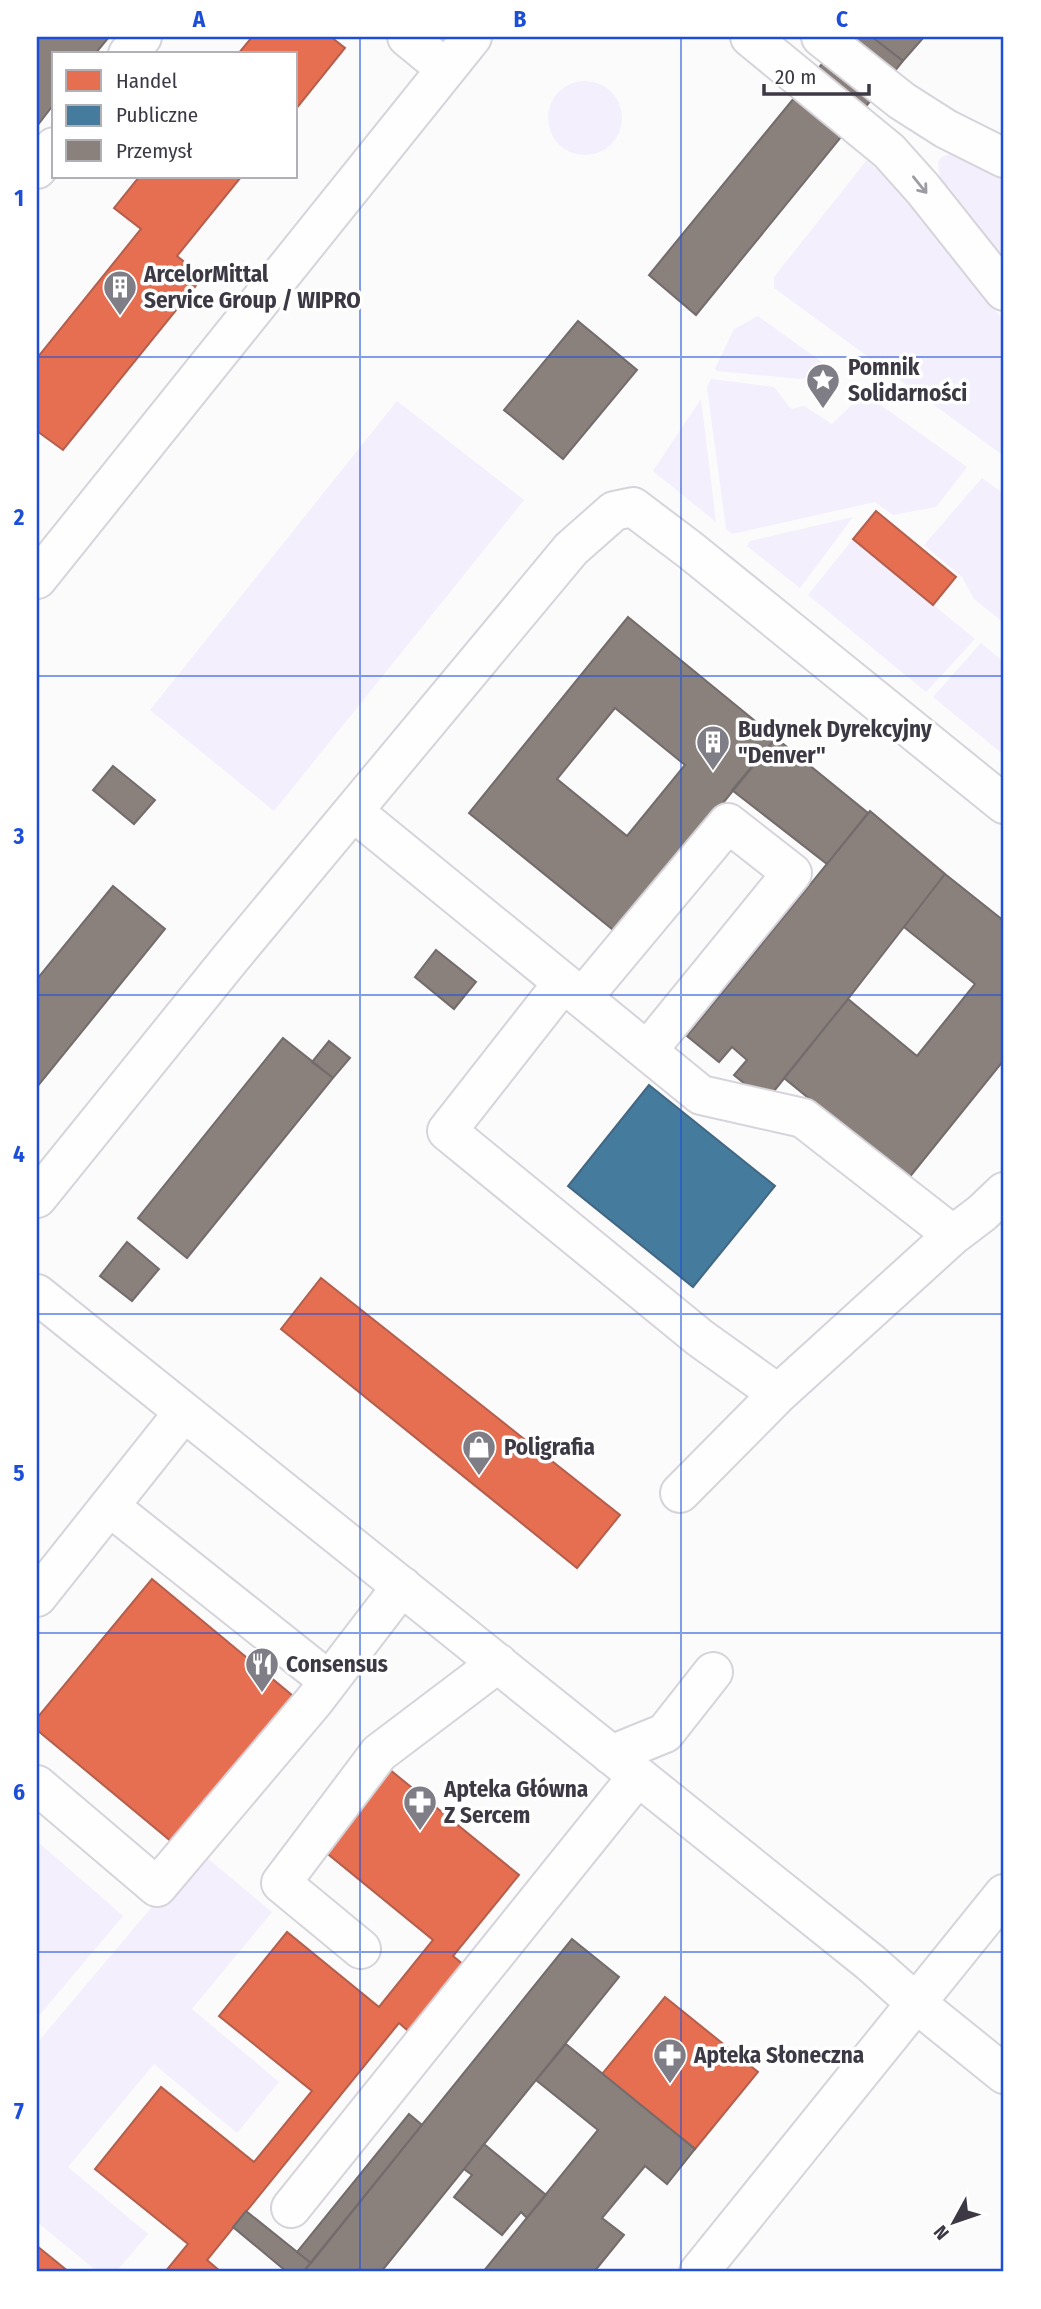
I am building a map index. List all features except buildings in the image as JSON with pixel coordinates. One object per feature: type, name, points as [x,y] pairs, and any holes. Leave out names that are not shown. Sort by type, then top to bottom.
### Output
[{"type":"lane","points":[[130,52],[142,37]]},
{"type":"lane","points":[[407,37],[446,69]]},
{"type":"lane","points":[[37,579],[472,37]]},
{"type":"lane","points":[[750,37],[889,151],[923,189],[1004,291]]},
{"type":"lane","points":[[821,37],[902,101],[946,129],[1004,159]]},
{"type":"lane","points":[[37,1198],[230,959],[571,549],[614,512],[633,508],[700,558],[1004,804]]},
{"type":"lane","points":[[354,812],[701,1095],[803,1118],[953,1235]]},
{"type":"lane","points":[[647,1052],[792,873],[728,824],[572,990],[447,1131],[700,1338],[778,1394]]},
{"type":"lane","points":[[680,1493],[778,1394],[1004,1192]]},
{"type":"lane","points":[[37,1294],[871,1963],[1004,2074]]},
{"type":"lane","points":[[37,1597],[184,1412]]},
{"type":"lane","points":[[109,1506],[329,1681]]},
{"type":"lane","points":[[37,1785],[157,1887],[329,1681],[402,1586]]},
{"type":"lane","points":[[361,1949],[281,1883],[379,1754],[498,1663]]},
{"type":"lane","points":[[291,2208],[636,1774],[713,1672]]},
{"type":"lane","points":[[636,1774],[666,1758],[665,1733]]},
{"type":"lane","points":[[699,2272],[1004,1895]]},
{"type":"shaded area","points":[[578,81],[592,81],[606,87],[616,97],[622,118],[616,139],[606,149],[592,155],[578,155],[564,149],[554,139],[548,125],[548,111],[554,97],[564,87]]},
{"type":"shaded area","points":[[950,154],[1004,179],[1004,259],[941,182],[938,162]]},
{"type":"shaded area","points":[[867,160],[893,184],[1004,321],[1004,456],[774,288],[774,277]]},
{"type":"shaded area","points":[[758,316],[822,362],[805,378],[800,379],[717,371],[715,369],[734,329]]},
{"type":"shaded area","points":[[711,379],[774,387],[791,409],[804,406],[832,424],[864,393],[967,467],[936,507],[893,515],[875,502],[732,534],[726,529],[707,387]]},
{"type":"shaded area","points":[[701,399],[716,522],[653,471]]},
{"type":"shaded area","points":[[397,401],[524,500],[274,811],[150,710]]},
{"type":"shaded area","points":[[982,478],[1004,494],[1004,623],[974,599],[962,577],[924,545]]},
{"type":"shaded area","points":[[853,517],[800,588],[747,546],[750,541]]},
{"type":"shaded area","points":[[853,539],[975,639],[926,692],[808,595]]},
{"type":"shaded area","points":[[981,643],[1004,662],[1004,755],[933,697]]},
{"type":"shaded area","points":[[37,1841],[123,1916],[37,2018]]},
{"type":"shaded area","points":[[199,1851],[272,1912],[192,2009],[279,2082],[237,2133],[154,2064],[68,2167],[148,2234],[116,2272],[98,2272],[37,2222],[37,2043]]},
{"type":"place","name":"ArcelorMittal Service Group / WIPRO","points":[[120,317]]},
{"type":"place","name":"Pomnik Solidarności","points":[[823,410]]},
{"type":"place","name":"Budynek Dyrekcyjny \"Denver\"","points":[[713,772]]},
{"type":"place","name":"Poligrafia","points":[[479,1477]]},
{"type":"place","name":"Consensus","points":[[262,1694]]},
{"type":"place","name":"Apteka Główna Z Sercem","points":[[420,1832]]},
{"type":"place","name":"Apteka Słoneczna","points":[[670,2085]]}]
